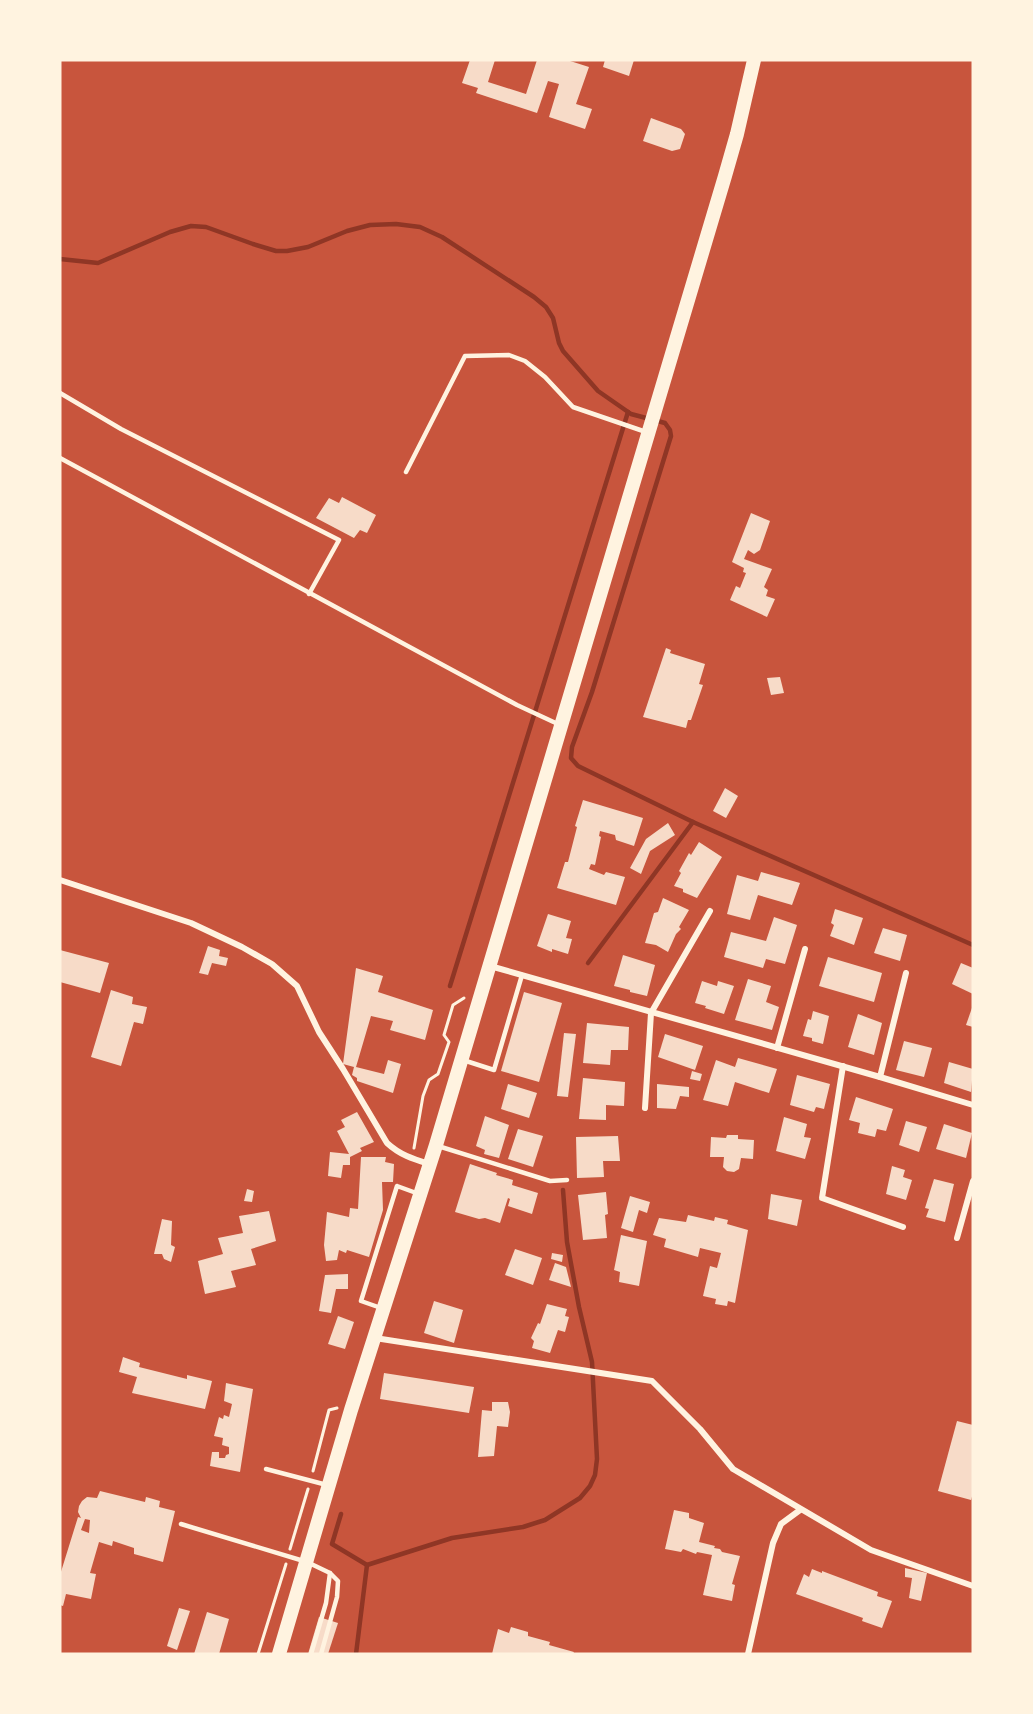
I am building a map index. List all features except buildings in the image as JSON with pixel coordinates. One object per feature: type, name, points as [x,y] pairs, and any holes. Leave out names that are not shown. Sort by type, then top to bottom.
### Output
[{"type":"main road","points":[[279,1654],[419,1194],[436,1145],[650,430],[737,134],[754,60]]},
{"type":"street","points":[[60,880],[191,923],[272,964],[297,986],[319,1032],[344,1069],[387,1143],[409,1158],[429,1164]]},
{"type":"street","points":[[645,1108],[651,1013],[711,911]]},
{"type":"street","points":[[777,1048],[805,949]]},
{"type":"street","points":[[490,966],[973,1105]]},
{"type":"street","points":[[880,1077],[906,973]]},
{"type":"street","points":[[843,1066],[822,1198],[903,1227]]},
{"type":"street","points":[[957,1238],[973,1180]]},
{"type":"street","points":[[375,1338],[652,1381],[700,1429],[733,1469],[871,1550],[973,1586]]},
{"type":"street","points":[[748,1654],[773,1543],[781,1524],[800,1510]]},
{"type":"lane","points":[[406,472],[465,356],[509,355],[525,361],[545,377],[573,407],[631,427],[650,430]]},
{"type":"lane","points":[[60,393],[121,429],[339,540],[309,594]]},
{"type":"lane","points":[[60,458],[309,594],[545,720],[561,726]]},
{"type":"lane","points":[[461,1059],[494,1070],[522,975]]},
{"type":"lane","points":[[436,1145],[550,1181],[567,1180]]},
{"type":"lane","points":[[384,1309],[361,1301],[397,1186],[419,1194]]},
{"type":"lane","points":[[266,1468],[329,1486]]},
{"type":"lane","points":[[181,1524],[307,1562],[330,1573],[338,1581],[337,1597],[321,1654]]},
{"type":"lane","points":[[311,1654],[326,1604],[330,1573]]},
{"type":"path","points":[[258,1654],[288,1556]]},
{"type":"waterway","points":[[60,259],[98,263],[170,232],[191,226],[206,227],[276,251],[287,251],[308,247],[347,231],[370,225],[396,224],[420,227],[442,237],[534,297],[546,307],[553,318],[563,351],[598,391],[631,414],[665,423],[671,436],[592,692],[572,747],[571,758],[578,766],[693,822],[973,945]]},
{"type":"waterway","points":[[450,986],[628,412]]},
{"type":"waterway","points":[[588,963],[693,822]]},
{"type":"waterway","points":[[356,1654],[367,1565],[452,1538],[523,1527],[545,1520],[580,1498],[590,1486],[595,1475],[597,1459],[592,1362],[567,1242],[563,1190]]},
{"type":"waterway","points":[[341,1514],[332,1544],[367,1565]]}]
